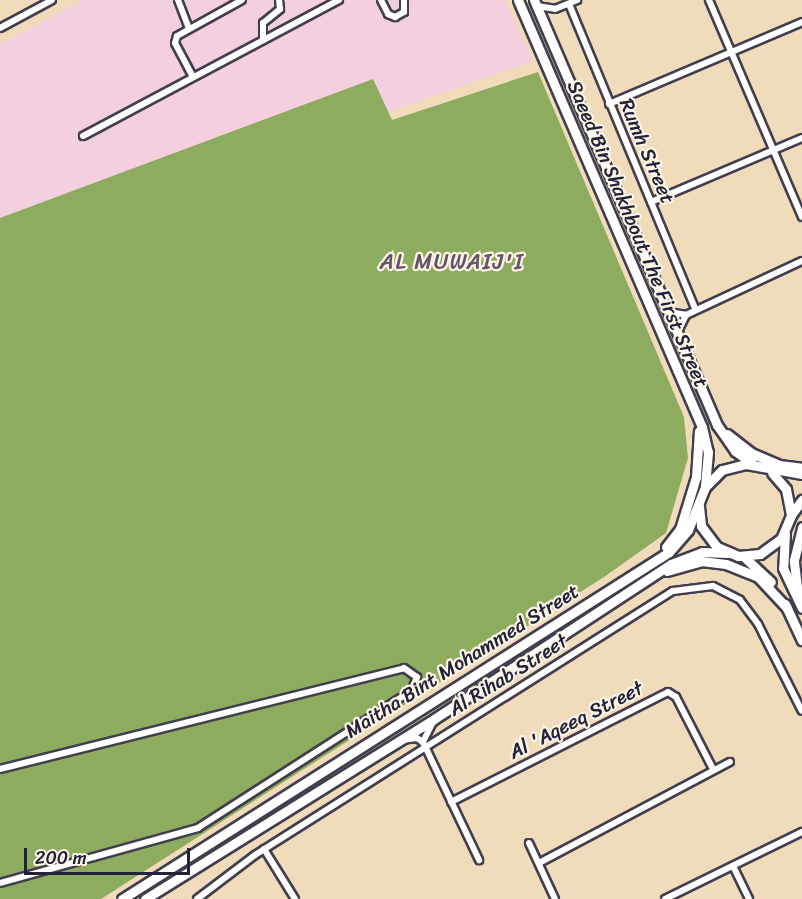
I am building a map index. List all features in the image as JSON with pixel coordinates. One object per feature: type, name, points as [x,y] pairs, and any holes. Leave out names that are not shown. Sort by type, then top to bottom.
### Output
[{"type":"main road","name":"Saeed Bin Shakhbout The First Street","points":[[518,0],[698,417],[708,452],[705,487]]},
{"type":"main road","name":"Saeed Bin Shakhbout The First Street","points":[[535,3],[676,337],[711,411],[726,442],[757,466]]},
{"type":"main road","points":[[533,34],[543,43],[558,77],[567,77]]},
{"type":"main road","points":[[711,411],[744,449],[779,465],[802,468]]},
{"type":"main road","points":[[647,565],[673,540],[682,523],[699,467],[698,417]]},
{"type":"main road","name":"Maitha Bint Mohammed Street","points":[[122,899],[647,565],[684,536],[705,487],[728,467],[757,466],[768,470],[802,474]]},
{"type":"main road","points":[[768,470],[786,489],[791,515]]},
{"type":"main road","points":[[700,500],[704,532],[728,553],[743,556],[768,550],[785,534]]},
{"type":"main road","points":[[801,606],[783,568],[785,534],[791,515],[802,500]]},
{"type":"main road","points":[[801,606],[794,566],[802,526]]},
{"type":"main road","name":"Maitha Bint Mohammed Street","points":[[147,898],[400,740],[651,576],[695,554],[728,553]]},
{"type":"main road","points":[[743,556],[771,582],[787,608],[802,640]]},
{"type":"main road","points":[[651,576],[701,561],[726,564],[758,577],[787,608]]},
{"type":"street","points":[[0,28],[52,0]]},
{"type":"street","points":[[178,0],[189,28]]},
{"type":"street","points":[[193,77],[175,43],[177,36],[242,0]]},
{"type":"street","points":[[262,40],[262,23],[280,9],[279,0]]},
{"type":"street","points":[[83,136],[339,0]]},
{"type":"street","points":[[381,0],[388,14],[395,17],[405,10],[404,0]]},
{"type":"street","points":[[535,3],[555,9],[577,0]]},
{"type":"street","points":[[709,0],[802,217]]},
{"type":"street","name":"Rumh Street","points":[[569,4],[696,310]]},
{"type":"street","points":[[545,26],[555,9]]},
{"type":"street","points":[[609,104],[802,22]]},
{"type":"street","points":[[651,202],[802,138]]},
{"type":"street","points":[[676,337],[686,315],[802,261]]},
{"type":"street","points":[[665,310],[686,315]]},
{"type":"street","name":"Al Rihab Street","points":[[196,899],[264,849],[424,744],[661,597],[685,588],[713,586],[740,600],[758,624],[802,711]]},
{"type":"street","points":[[0,769],[404,668],[417,677],[411,690],[198,828],[0,883]]},
{"type":"street","name":"Al 'Aqeeq Street","points":[[451,802],[668,692],[676,697],[713,769]]},
{"type":"street","points":[[434,718],[424,744],[479,860]]},
{"type":"street","points":[[400,740],[424,744]]},
{"type":"street","points":[[539,863],[730,762]]},
{"type":"street","points":[[665,899],[802,832]]},
{"type":"street","points":[[529,843],[555,899]]},
{"type":"street","points":[[264,849],[295,899]]},
{"type":"street","points":[[733,866],[749,899]]},
{"type":"shaded area","points":[[83,0],[505,0],[533,61],[388,112],[373,79],[0,218],[0,44]]},
{"type":"green space","points":[[538,72],[684,417],[688,458],[666,533],[604,577],[101,899],[0,899],[0,218],[373,79],[392,120]]},
{"type":"district","name":"AL MUWAIJ'I","points":[[452,262]]}]
